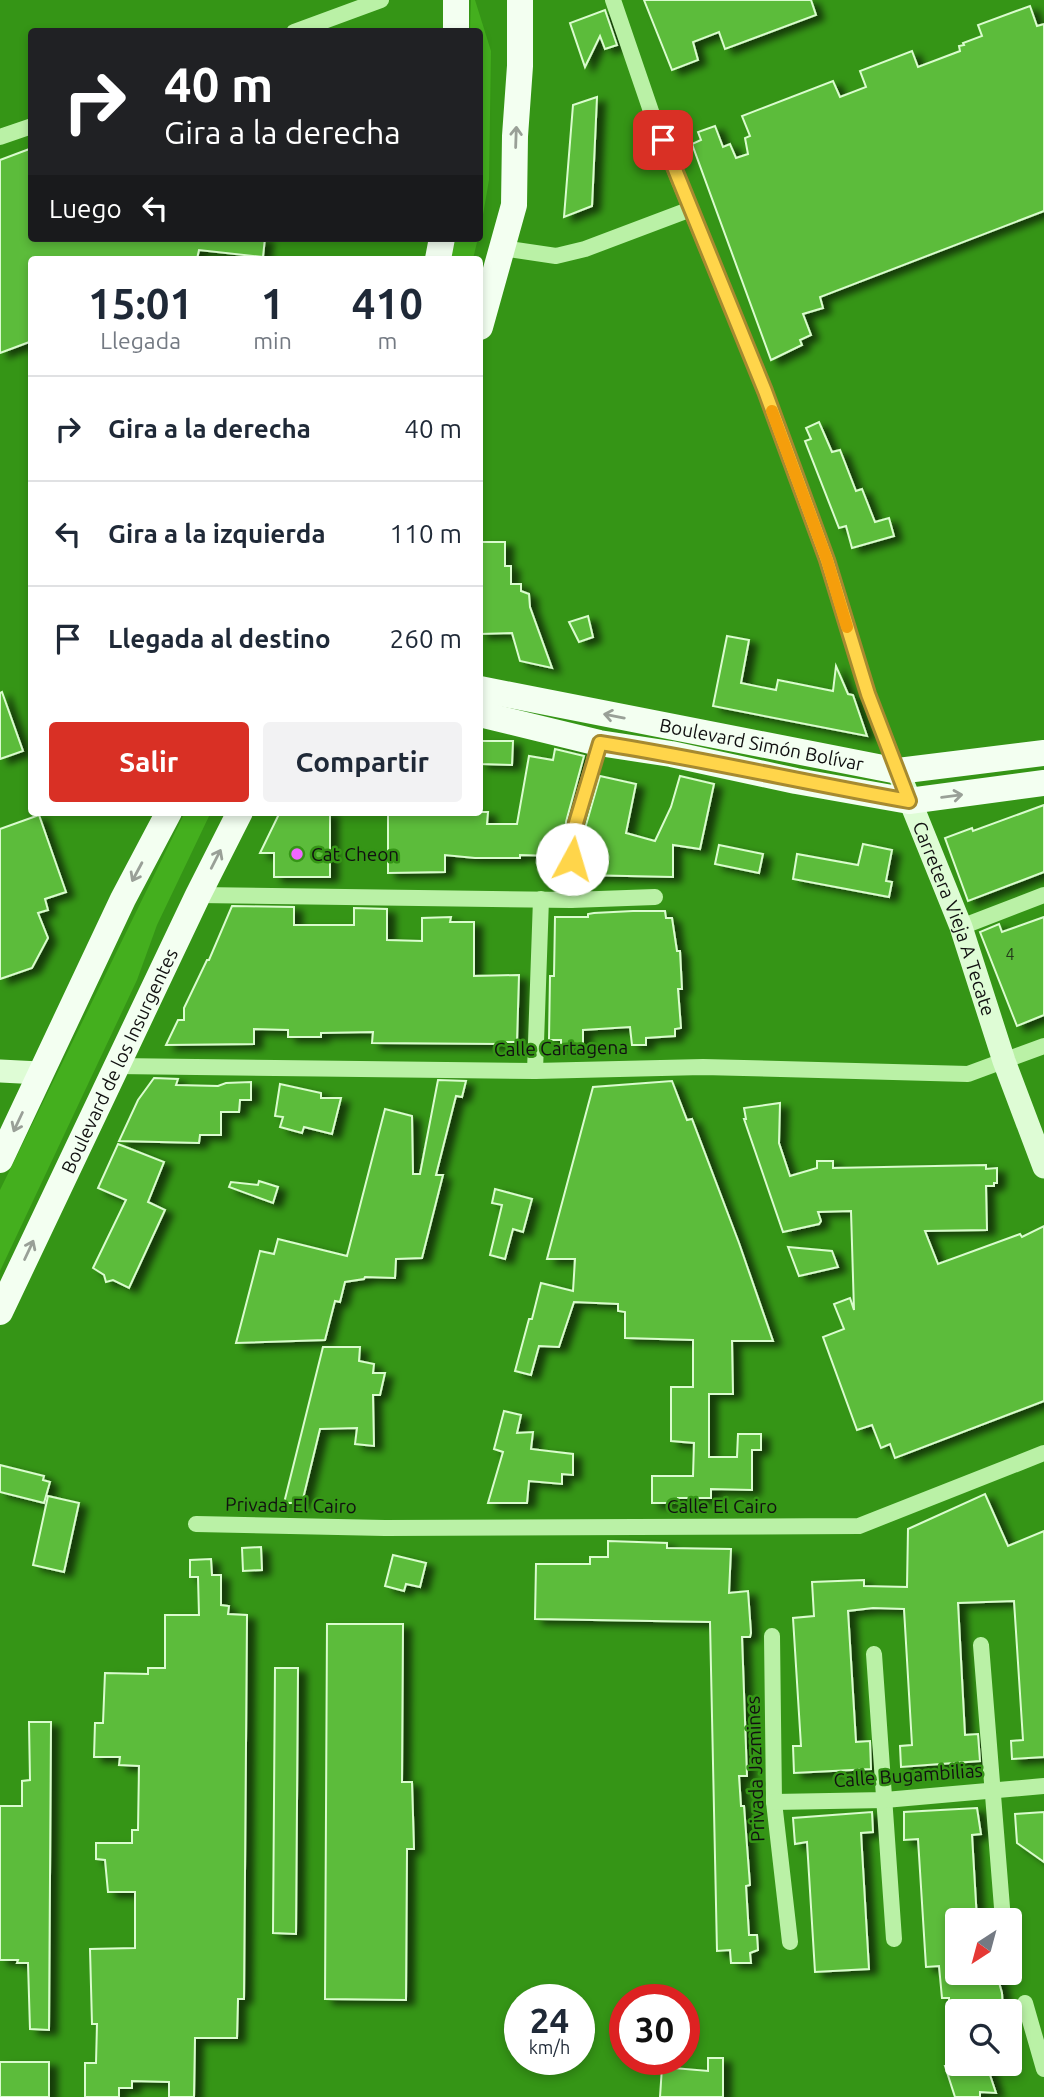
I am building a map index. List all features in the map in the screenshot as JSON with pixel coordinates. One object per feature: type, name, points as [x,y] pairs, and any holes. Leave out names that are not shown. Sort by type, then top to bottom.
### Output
[{"type":"main road","points":[[456,0],[456,28]]},
{"type":"main road","points":[[483,316],[514,205],[520,0]]},
{"type":"main road","name":"Boulevard Simón Bolívar","points":[[483,690],[898,772],[1044,753]]},
{"type":"main road","name":"Boulevard Simón Bolívar","points":[[483,715],[600,743],[671,754],[796,781],[909,801],[1044,783]]},
{"type":"main road","points":[[0,1160],[123,899],[167,816]]},
{"type":"main road","name":"Boulevard de los Insurgentes","points":[[0,1311],[238,816]]},
{"type":"street","points":[[304,28],[381,0]]},
{"type":"street","name":"Carretera Vieja A Tecate","points":[[612,0],[653,117],[765,391],[827,560],[868,694],[961,927],[1004,1061],[1044,1167]]},
{"type":"street","points":[[0,137],[28,127]]},
{"type":"street","points":[[502,248],[556,256],[585,249],[691,209]]},
{"type":"street","points":[[571,900],[576,823],[600,743]]},
{"type":"street","points":[[198,895],[571,900],[655,897]]},
{"type":"street","points":[[961,927],[1044,895]]},
{"type":"street","points":[[535,1071],[541,899]]},
{"type":"street","name":"Calle Cartagena","points":[[116,1066],[535,1071],[703,1067],[968,1074],[1044,1046]]},
{"type":"street","points":[[0,1071],[40,1073]]},
{"type":"street","name":"Calle El Cairo","points":[[385,1528],[859,1526],[1044,1453]]},
{"type":"street","name":"Privada El Cairo","points":[[196,1524],[385,1528]]},
{"type":"street","name":"Privada Jazmines","points":[[772,1636],[774,1802],[790,1942]]},
{"type":"street","points":[[981,1645],[1002,1908]]},
{"type":"street","points":[[874,1654],[894,1939]]},
{"type":"street","name":"Calle Bugambilias","points":[[774,1802],[885,1800],[1044,1786]]},
{"type":"street","points":[[1025,2003],[1044,2069]]},
{"type":"green space","points":[[471,0],[475,0],[491,51],[489,180],[483,215],[483,28],[470,28]]},
{"type":"green space","points":[[446,242],[477,242],[474,256],[444,256]]},
{"type":"green space","points":[[183,816],[209,816],[157,925],[137,980],[0,1271],[0,1190]]},
{"type":"building","points":[[644,0],[811,0],[816,15],[725,49],[719,32],[693,42],[698,60],[672,70]]},
{"type":"building","points":[[1030,6],[1037,26],[1044,24],[1044,211],[820,297],[823,308],[803,314],[811,335],[800,340],[802,345],[771,360],[692,144],[701,140],[698,132],[715,126],[723,147],[730,144],[736,158],[748,154],[745,138],[750,136],[742,116],[833,81],[840,97],[866,87],[860,71],[912,51],[918,67],[960,51],[959,46],[964,45],[963,43],[982,36],[978,25]]},
{"type":"building","points":[[605,10],[617,45],[605,49],[600,36],[585,67],[570,23]]},
{"type":"building","points":[[597,97],[592,206],[564,217],[573,105]]},
{"type":"building","points":[[28,150],[28,242],[265,242],[263,256],[199,250],[198,256],[28,256],[28,342],[0,353],[0,160]]},
{"type":"building","points":[[819,422],[832,452],[840,450],[856,491],[862,489],[875,522],[889,518],[894,536],[852,548],[846,526],[839,528],[805,441],[811,439],[806,428]]},
{"type":"building","points":[[483,542],[505,542],[505,566],[511,566],[511,584],[521,584],[521,591],[529,594],[530,607],[552,668],[520,661],[512,633],[483,634]]},
{"type":"building","points":[[588,616],[593,637],[579,642],[569,622]]},
{"type":"building","points":[[727,636],[749,640],[741,683],[776,690],[778,680],[833,691],[836,666],[848,694],[853,695],[867,736],[713,706]]},
{"type":"building","points":[[2,692],[23,751],[0,759],[0,693]]},
{"type":"building","points":[[483,741],[513,741],[512,765],[483,764]]},
{"type":"building","points":[[555,749],[584,756],[566,822],[562,858],[565,867],[561,874],[553,874],[554,856],[520,855],[520,858],[475,858],[445,855],[445,872],[388,873],[388,816],[483,816],[483,812],[488,812],[487,824],[517,824],[529,756],[553,760]]},
{"type":"building","points":[[600,776],[636,784],[626,833],[655,841],[671,807],[680,776],[714,784],[700,849],[673,845],[673,877],[582,875],[579,866],[586,825]]},
{"type":"building","points":[[1044,805],[1044,872],[968,901],[945,838],[972,828],[973,831]]},
{"type":"building","points":[[39,816],[66,892],[45,899],[48,910],[38,913],[48,938],[32,968],[0,979],[0,829]]},
{"type":"building","points":[[278,816],[330,816],[330,877],[274,877],[274,853],[260,853]]},
{"type":"building","points":[[863,844],[892,850],[886,881],[892,882],[889,897],[793,879],[797,854],[858,865]]},
{"type":"building","points":[[719,845],[763,854],[759,873],[715,864]]},
{"type":"building","points":[[232,906],[294,907],[294,925],[354,925],[354,908],[387,909],[387,940],[422,941],[422,918],[451,917],[450,922],[474,922],[474,976],[519,975],[517,1042],[372,1043],[373,1032],[288,1037],[288,1030],[254,1029],[254,1044],[166,1045],[178,1020],[184,1020],[184,1008],[209,960]]},
{"type":"building","points":[[665,911],[666,918],[672,918],[677,951],[680,951],[682,989],[678,989],[681,1028],[675,1029],[675,1036],[646,1038],[646,1045],[632,1045],[630,1027],[583,1030],[583,1045],[561,1045],[561,1040],[549,1040],[550,976],[554,976],[555,917],[588,917],[588,914],[594,913]]},
{"type":"building","points":[[1044,917],[1044,1015],[1017,1026],[980,932],[999,924],[1002,932]]},
{"type":"building","points":[[154,1078],[178,1079],[176,1085],[218,1086],[251,1082],[251,1100],[240,1100],[239,1112],[221,1112],[221,1135],[200,1135],[199,1143],[119,1141],[138,1100]]},
{"type":"building","points":[[438,1080],[466,1081],[462,1097],[456,1096],[436,1175],[443,1175],[422,1258],[396,1259],[395,1278],[365,1277],[345,1282],[340,1302],[335,1301],[325,1340],[236,1343],[260,1251],[274,1254],[278,1239],[347,1256],[385,1109],[412,1116],[413,1174],[420,1174]]},
{"type":"building","points":[[672,1081],[687,1120],[692,1119],[773,1341],[732,1341],[733,1394],[709,1394],[709,1457],[737,1457],[738,1434],[761,1434],[761,1450],[752,1450],[752,1490],[711,1489],[711,1498],[678,1498],[678,1503],[652,1503],[652,1476],[693,1476],[694,1443],[671,1441],[671,1387],[693,1387],[693,1340],[625,1338],[625,1312],[618,1311],[618,1304],[574,1302],[559,1347],[539,1346],[531,1375],[515,1371],[541,1283],[573,1291],[575,1259],[547,1259],[593,1087]]},
{"type":"building","points":[[280,1084],[321,1093],[321,1098],[341,1098],[332,1134],[304,1127],[302,1133],[280,1127],[283,1117],[275,1116]]},
{"type":"building","points":[[780,1103],[779,1143],[790,1176],[817,1168],[817,1161],[833,1161],[833,1168],[986,1165],[986,1169],[997,1168],[997,1183],[994,1183],[994,1186],[986,1186],[987,1230],[925,1231],[938,1264],[1020,1234],[1022,1237],[1044,1226],[1044,1401],[895,1458],[890,1444],[881,1448],[872,1425],[857,1430],[823,1337],[844,1329],[834,1304],[850,1298],[854,1310],[851,1211],[818,1212],[821,1221],[819,1224],[783,1232],[744,1119],[744,1108]]},
{"type":"building","points":[[118,1144],[164,1162],[148,1202],[165,1210],[129,1288],[113,1280],[106,1282],[104,1275],[93,1268],[126,1200],[98,1188]]},
{"type":"building","points":[[259,1181],[278,1187],[273,1203],[229,1187],[231,1182],[258,1185]]},
{"type":"building","points":[[495,1189],[532,1199],[523,1232],[513,1229],[505,1259],[490,1255],[502,1205],[492,1203]]},
{"type":"building","points":[[788,1247],[832,1251],[838,1267],[799,1276]]},
{"type":"building","points":[[323,1347],[360,1347],[359,1361],[374,1364],[373,1373],[385,1373],[380,1395],[373,1395],[374,1446],[355,1444],[357,1428],[320,1429],[302,1503],[284,1503]]},
{"type":"building","points":[[504,1411],[521,1415],[517,1433],[533,1432],[531,1449],[573,1454],[573,1475],[562,1474],[562,1484],[529,1481],[527,1503],[488,1503],[503,1452],[494,1449]]},
{"type":"building","points":[[0,1465],[44,1476],[43,1480],[50,1482],[44,1503],[0,1492]]},
{"type":"building","points":[[985,1494],[1008,1546],[1044,1531],[1044,1757],[1012,1759],[1011,1741],[1023,1740],[1014,1601],[958,1603],[965,1735],[978,1734],[980,1761],[901,1767],[900,1746],[912,1745],[904,1609],[873,1608],[848,1611],[856,1742],[870,1741],[871,1769],[794,1773],[793,1746],[801,1746],[793,1618],[814,1616],[812,1582],[864,1580],[864,1586],[907,1587],[908,1529]]},
{"type":"building","points":[[48,1496],[79,1503],[64,1572],[33,1565]]},
{"type":"building","points":[[608,1541],[667,1543],[667,1548],[731,1549],[729,1593],[748,1591],[751,1633],[750,1637],[742,1637],[747,1776],[739,1776],[750,1885],[746,1886],[749,1935],[757,1935],[758,1950],[750,1953],[751,1963],[731,1963],[730,1950],[717,1951],[710,1622],[535,1619],[536,1564],[590,1564],[590,1557],[608,1557]]},
{"type":"building","points":[[261,1547],[262,1570],[243,1571],[242,1548]]},
{"type":"building","points":[[393,1555],[426,1563],[420,1587],[406,1584],[404,1591],[385,1586]]},
{"type":"building","points":[[211,1559],[212,1575],[221,1575],[221,1605],[229,1606],[228,1614],[247,1615],[244,1999],[238,1999],[237,2038],[195,2038],[194,2097],[169,2097],[169,2082],[132,2081],[132,2088],[119,2088],[119,2097],[85,2097],[85,2063],[96,2063],[97,2024],[92,2024],[90,1949],[135,1948],[135,1892],[108,1892],[105,1860],[96,1859],[96,1843],[132,1843],[132,1830],[138,1830],[139,1766],[119,1765],[120,1757],[94,1757],[95,1723],[103,1723],[105,1673],[148,1674],[148,1668],[165,1668],[165,1615],[199,1615],[198,1577],[190,1577],[190,1560]]},
{"type":"building","points":[[327,1624],[403,1624],[402,1782],[412,1782],[414,1849],[407,1849],[406,2000],[325,1999]]},
{"type":"building","points":[[275,1668],[298,1668],[296,1934],[273,1933]]},
{"type":"building","points":[[29,1722],[51,1722],[49,2030],[30,2029],[28,1963],[0,1960],[0,1806],[22,1806],[22,1781],[30,1780]]},
{"type":"building","points":[[977,1808],[981,1834],[972,1835],[976,1908],[945,1908],[945,1985],[1000,1985],[1002,1999],[942,1998],[939,1966],[926,1967],[918,1839],[904,1840],[904,1812]]},
{"type":"building","points":[[872,1812],[873,1832],[861,1833],[869,1969],[815,1972],[807,1842],[795,1844],[793,1818]]},
{"type":"building","points":[[1044,1812],[1044,1862],[1017,1843],[1015,1814]]},
{"type":"building","points":[[708,2058],[723,2058],[723,2097],[660,2097],[661,2075],[700,2075],[700,2070],[708,2071]]},
{"type":"building","points":[[0,2062],[49,2062],[49,2097],[0,2097]]},
{"type":"building","points":[[948,2076],[990,2076],[996,2093],[980,2092],[980,2097],[955,2097]]},
{"type":"slow traffic","points":[[772,411],[827,560],[847,627]]},
{"type":"place","name":"Cat Cheon","points":[[297,854]]},
{"type":"route","points":[[572,859],[576,823],[600,743],[671,754],[796,781],[909,801],[868,694],[827,560],[765,391],[663,140]]}]
